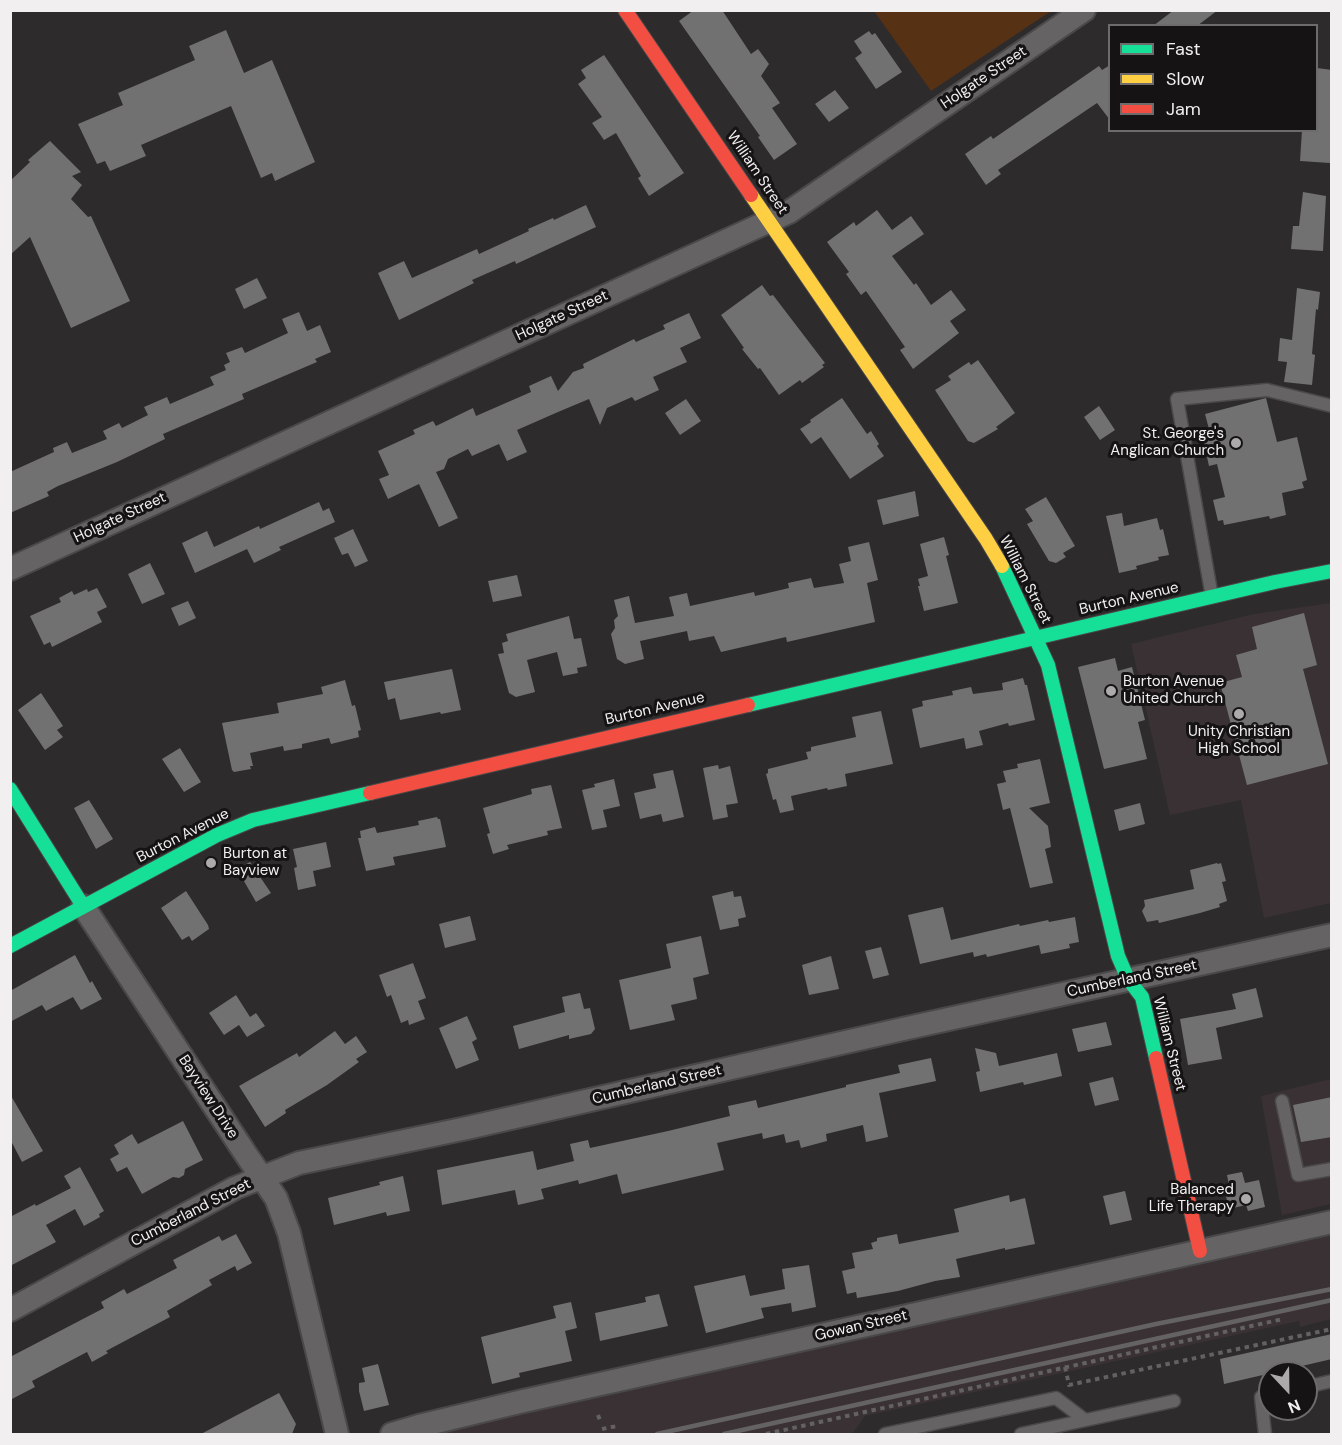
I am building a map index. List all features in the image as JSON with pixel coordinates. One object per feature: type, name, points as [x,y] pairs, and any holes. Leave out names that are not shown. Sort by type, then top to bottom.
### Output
[{"type":"street","name":"William Street","points":[[625,10],[986,539],[1003,568],[1036,638],[1048,665],[1118,956],[1128,980],[1142,997],[1200,1251]]},
{"type":"street","name":"Holgate Street","points":[[10,568],[789,212],[1084,10]]},
{"type":"street","name":"Burton Avenue","points":[[10,946],[217,835],[253,820],[1332,571]]},
{"type":"street","name":"Bayview Drive","points":[[10,789],[83,906],[276,1198],[289,1233],[337,1434]]},
{"type":"street","name":"Cumberland Street","points":[[10,1310],[234,1188],[299,1163],[467,1128],[1332,934]]},
{"type":"street","name":"Gowan Street","points":[[392,1434],[488,1409],[1332,1222]]},
{"type":"lane","points":[[1212,597],[1177,399],[1268,390],[1332,406]]},
{"type":"lane","points":[[1282,1101],[1298,1175],[1332,1169]]},
{"type":"lane","points":[[885,1434],[1056,1398],[1086,1420]]},
{"type":"lane","points":[[1022,1434],[1174,1401]]},
{"type":"path","points":[[766,1434],[1283,1319]]},
{"type":"path","points":[[1065,1367],[1069,1385],[1332,1329]]},
{"type":"path","points":[[598,1415],[601,1423]]},
{"type":"path","points":[[602,1429],[617,1426]]},
{"type":"shaded area","points":[[874,11],[1051,11],[931,91]]},
{"type":"shaded area","name":"Unity Christian High School","points":[[1331,603],[1331,903],[1264,918],[1241,800],[1170,815],[1131,644],[1254,614]]},
{"type":"shaded area","points":[[1331,1079],[1331,1204],[1282,1215],[1261,1096]]},
{"type":"shaded area","points":[[1331,1234],[1331,1319],[1300,1327],[1299,1321],[865,1416],[852,1434],[432,1434]]},
{"type":"building","points":[[694,10],[722,10],[751,54],[758,49],[769,64],[761,76],[780,103],[772,108],[797,144],[774,160],[758,137],[760,136],[679,21]]},
{"type":"building","points":[[1174,10],[1218,10],[1200,24],[1156,24]]},
{"type":"building","points":[[226,30],[244,73],[272,60],[315,162],[275,181],[272,173],[261,178],[231,106],[141,145],[146,156],[110,171],[105,161],[97,164],[78,124],[123,105],[118,93],[195,60],[189,46]]},
{"type":"building","points":[[869,31],[872,35],[875,33],[902,72],[876,89],[855,58],[862,53],[854,41]]},
{"type":"building","points":[[604,55],[684,173],[649,196],[638,178],[641,176],[616,133],[604,140],[592,123],[602,117],[578,84],[586,78],[581,70]]},
{"type":"building","points":[[1099,66],[1102,70],[1108,66],[1108,117],[1097,103],[998,170],[1001,174],[986,185],[965,154],[991,136],[993,139]]},
{"type":"building","points":[[1318,68],[1332,70],[1330,163],[1300,161],[1302,132],[1318,132]]},
{"type":"building","points":[[835,90],[849,108],[829,122],[815,104]]},
{"type":"building","points":[[50,141],[81,172],[72,176],[82,185],[71,199],[88,217],[91,216],[130,301],[71,328],[30,237],[10,255],[10,181],[30,162],[28,160]]},
{"type":"building","points":[[1303,192],[1326,196],[1323,251],[1291,249],[1293,226],[1299,226]]},
{"type":"building","points":[[586,205],[596,227],[516,264],[515,261],[472,280],[474,283],[399,320],[378,273],[404,261],[412,278],[477,249],[479,254],[529,231],[528,229]]},
{"type":"building","points":[[877,210],[892,230],[911,216],[924,234],[892,256],[914,285],[916,283],[931,305],[951,290],[966,310],[950,321],[959,333],[913,369],[900,350],[905,347],[866,291],[861,295],[846,274],[849,272],[827,242],[854,222],[856,226]]},
{"type":"building","points":[[257,278],[267,298],[244,309],[235,289]]},
{"type":"building","points":[[762,285],[770,296],[773,295],[825,363],[822,365],[824,367],[802,383],[800,380],[779,395],[760,368],[758,369],[742,349],[744,348],[721,315]]},
{"type":"building","points":[[1297,288],[1320,292],[1312,354],[1315,355],[1312,385],[1284,382],[1287,362],[1278,361],[1280,338],[1292,340]]},
{"type":"building","points":[[299,312],[307,331],[320,325],[331,352],[315,359],[317,362],[242,394],[244,399],[163,434],[165,439],[58,486],[47,492],[49,496],[10,513],[10,472],[54,452],[53,448],[67,442],[72,453],[107,439],[103,431],[119,423],[122,428],[148,415],[144,407],[167,397],[170,404],[214,385],[210,377],[226,370],[224,365],[230,362],[226,353],[242,347],[245,353],[288,333],[282,319]]},
{"type":"building","points":[[689,313],[701,338],[680,348],[687,362],[653,377],[659,390],[635,401],[632,397],[607,408],[600,425],[589,399],[517,430],[527,452],[507,461],[499,444],[472,456],[468,449],[448,459],[444,469],[436,472],[458,518],[439,527],[419,484],[388,499],[379,479],[389,475],[378,451],[415,434],[413,430],[433,421],[436,426],[473,408],[476,416],[531,392],[529,386],[551,376],[558,391],[573,372],[584,368],[583,364],[634,339],[636,342],[665,329],[663,325]]},
{"type":"building","points":[[978,360],[1015,413],[996,427],[998,429],[974,443],[968,441],[935,390],[951,380],[948,376],[969,362],[971,365]]},
{"type":"building","points":[[842,398],[867,434],[871,431],[884,456],[850,479],[821,437],[811,444],[800,429]]},
{"type":"building","name":"St. George's Anglican Church","points":[[1266,398],[1277,442],[1297,437],[1307,480],[1302,482],[1304,488],[1282,493],[1286,515],[1224,525],[1223,520],[1218,521],[1213,500],[1225,497],[1217,464],[1209,466],[1201,430],[1209,429],[1205,414]]},
{"type":"building","points":[[686,399],[701,421],[680,435],[665,413]]},
{"type":"building","points":[[1099,406],[1115,430],[1100,440],[1084,417]]},
{"type":"building","points":[[915,491],[919,516],[883,525],[877,500]]},
{"type":"building","points":[[1046,497],[1075,546],[1063,553],[1066,557],[1056,563],[1049,561],[1027,524],[1033,521],[1025,509]]},
{"type":"building","points":[[319,502],[323,511],[329,508],[335,522],[279,547],[281,550],[254,563],[247,549],[195,573],[182,543],[207,531],[214,547]]},
{"type":"building","points":[[1122,513],[1124,526],[1157,518],[1160,530],[1163,529],[1169,555],[1136,566],[1137,569],[1119,573],[1106,516]]},
{"type":"building","points":[[353,529],[368,561],[355,567],[348,553],[342,555],[334,538]]},
{"type":"building","points":[[944,537],[949,555],[946,556],[958,603],[924,611],[918,579],[928,576],[920,544]]},
{"type":"building","points":[[869,542],[878,580],[867,583],[875,622],[787,642],[786,637],[721,652],[714,636],[689,641],[687,631],[640,641],[644,659],[625,664],[617,659],[611,634],[615,628],[614,620],[618,616],[614,600],[629,596],[635,623],[674,616],[669,597],[687,593],[690,606],[754,592],[755,596],[789,588],[788,583],[811,578],[814,588],[844,583],[839,564],[851,561],[848,547]]},
{"type":"building","points":[[150,563],[165,594],[142,604],[128,574]]},
{"type":"building","points":[[517,575],[522,596],[493,602],[488,581]]},
{"type":"building","points":[[97,588],[107,607],[97,612],[102,622],[52,647],[50,642],[44,645],[30,616],[61,602],[59,598],[72,591],[74,595],[87,589],[88,592]]},
{"type":"building","points":[[188,601],[196,618],[179,626],[171,608]]},
{"type":"building","points":[[1304,613],[1317,665],[1303,669],[1328,764],[1247,785],[1220,683],[1242,677],[1236,655],[1257,649],[1252,627]]},
{"type":"building","points":[[569,616],[574,639],[581,638],[587,666],[577,668],[578,673],[563,676],[557,652],[527,660],[535,692],[516,697],[509,693],[498,654],[504,653],[502,643],[508,641],[506,634]]},
{"type":"building","name":"Burton Avenue United Church","points":[[1115,658],[1118,671],[1132,667],[1145,720],[1138,722],[1147,759],[1104,769],[1078,667]]},
{"type":"building","points":[[452,669],[461,710],[400,720],[395,698],[388,700],[384,682]]},
{"type":"building","points":[[1023,678],[1027,685],[1035,720],[1009,726],[1008,723],[979,731],[983,745],[966,749],[964,738],[920,748],[912,709],[923,706],[922,701],[953,695],[952,691],[971,687],[973,694],[1003,690],[1002,683]]},
{"type":"building","points":[[345,680],[352,706],[355,705],[361,730],[358,731],[359,737],[331,744],[329,738],[302,744],[302,748],[284,751],[283,746],[250,753],[253,766],[250,766],[251,769],[234,772],[232,770],[222,723],[279,713],[277,703],[323,694],[321,687]]},
{"type":"building","points":[[41,693],[63,726],[57,730],[63,737],[45,750],[18,710]]},
{"type":"building","points":[[881,711],[893,764],[845,774],[847,786],[791,796],[794,810],[780,813],[776,799],[773,800],[766,774],[768,769],[808,759],[806,752],[811,751],[811,747],[856,737],[852,717]]},
{"type":"building","points":[[180,748],[201,782],[184,792],[162,759]]},
{"type":"building","points":[[1040,759],[1050,803],[1029,808],[1048,826],[1051,847],[1045,849],[1053,883],[1030,888],[1010,808],[1003,810],[997,784],[1006,782],[1003,771],[1018,768],[1017,764]]},
{"type":"building","points":[[718,765],[719,769],[730,766],[738,803],[726,805],[728,817],[713,820],[703,768]]},
{"type":"building","points":[[673,770],[684,817],[663,822],[661,814],[640,819],[634,793],[656,788],[653,774]]},
{"type":"building","points":[[614,779],[620,806],[603,810],[607,827],[592,830],[582,790]]},
{"type":"building","points":[[551,785],[562,828],[547,831],[548,835],[507,845],[509,849],[493,854],[483,808],[532,794],[531,789]]},
{"type":"building","points":[[89,800],[113,839],[96,849],[74,808]]},
{"type":"building","points":[[1140,803],[1145,824],[1119,831],[1114,810]]},
{"type":"building","points":[[437,817],[440,819],[446,847],[393,857],[395,865],[366,871],[358,838],[361,838],[360,831],[375,827],[377,833],[419,825],[418,821]]},
{"type":"building","points":[[326,842],[331,867],[313,871],[316,886],[298,890],[293,849]]},
{"type":"building","points":[[250,862],[271,893],[256,902],[237,869]]},
{"type":"building","points":[[1221,863],[1226,881],[1222,882],[1227,901],[1219,904],[1220,907],[1159,923],[1158,920],[1147,922],[1142,911],[1145,906],[1144,900],[1194,889],[1190,870]]},
{"type":"building","points":[[186,891],[209,929],[192,941],[189,936],[182,940],[161,908]]},
{"type":"building","points":[[733,891],[734,897],[741,896],[746,917],[738,919],[739,926],[720,930],[712,896]]},
{"type":"building","points":[[943,907],[951,940],[1019,924],[1020,926],[1075,917],[1079,942],[1069,944],[1070,948],[1041,954],[1039,945],[987,957],[986,954],[974,957],[973,952],[920,964],[908,915]]},
{"type":"building","points":[[470,916],[476,940],[445,948],[439,924]]},
{"type":"building","points":[[701,936],[709,974],[693,978],[697,999],[671,1005],[675,1020],[630,1030],[619,980],[671,968],[666,944]]},
{"type":"building","points":[[881,947],[889,975],[873,979],[865,951]]},
{"type":"building","points":[[75,955],[90,983],[92,981],[102,999],[81,1010],[73,997],[46,1011],[42,1005],[10,1022],[10,991]]},
{"type":"building","points":[[831,956],[839,989],[809,995],[802,965]]},
{"type":"building","points":[[413,963],[426,998],[418,1001],[425,1019],[409,1025],[408,1020],[401,1023],[391,995],[387,997],[379,975]]},
{"type":"building","points":[[1256,988],[1263,1017],[1216,1028],[1222,1059],[1188,1065],[1180,1019],[1236,1009],[1232,994]]},
{"type":"building","points":[[580,993],[584,1009],[590,1008],[595,1029],[591,1034],[569,1039],[569,1035],[519,1049],[513,1026],[565,1012],[562,997]]},
{"type":"building","points":[[236,995],[250,1017],[256,1013],[265,1026],[247,1037],[239,1025],[224,1035],[209,1013]]},
{"type":"building","points":[[467,1016],[477,1039],[472,1042],[479,1060],[456,1069],[439,1028]]},
{"type":"building","points":[[1106,1022],[1112,1045],[1078,1052],[1072,1029]]},
{"type":"building","points":[[335,1031],[345,1044],[356,1036],[367,1052],[356,1059],[359,1062],[327,1085],[285,1110],[286,1113],[265,1127],[239,1086],[297,1053],[299,1057]]},
{"type":"building","points":[[975,1048],[996,1053],[999,1066],[1057,1053],[1062,1076],[980,1092],[976,1072],[980,1071]]},
{"type":"building","points":[[931,1058],[936,1081],[879,1093],[888,1137],[866,1142],[863,1125],[826,1134],[827,1141],[801,1148],[799,1140],[786,1143],[784,1134],[763,1139],[762,1133],[717,1143],[724,1170],[622,1194],[617,1174],[579,1184],[578,1180],[541,1189],[544,1199],[518,1205],[515,1190],[442,1205],[437,1170],[533,1151],[537,1170],[574,1161],[570,1144],[588,1140],[590,1148],[668,1131],[730,1116],[728,1106],[756,1100],[758,1108],[900,1073],[898,1065]]},
{"type":"building","points":[[1113,1077],[1119,1100],[1095,1106],[1089,1083]]},
{"type":"building","points":[[10,1094],[43,1151],[22,1162],[10,1139]]},
{"type":"building","points":[[1332,1097],[1332,1137],[1301,1142],[1293,1105]]},
{"type":"building","points":[[183,1121],[203,1160],[185,1169],[184,1175],[179,1178],[173,1177],[142,1194],[127,1167],[117,1172],[110,1159],[119,1154],[114,1145],[132,1134],[138,1144]]},
{"type":"building","points":[[80,1167],[104,1211],[99,1214],[100,1217],[84,1226],[75,1209],[46,1225],[56,1242],[10,1266],[10,1217],[71,1188],[64,1176]]},
{"type":"building","points":[[1242,1172],[1245,1183],[1259,1180],[1265,1207],[1248,1211],[1246,1205],[1229,1209],[1225,1192],[1230,1190],[1227,1175]]},
{"type":"building","points":[[403,1176],[410,1211],[387,1216],[386,1212],[334,1225],[328,1198],[380,1185],[379,1182]]},
{"type":"building","points":[[1125,1191],[1132,1220],[1110,1225],[1103,1196]]},
{"type":"building","points":[[1009,1195],[1010,1202],[1025,1198],[1035,1244],[956,1259],[960,1277],[857,1298],[856,1292],[847,1294],[842,1271],[855,1268],[852,1253],[873,1249],[871,1243],[877,1241],[877,1238],[897,1234],[899,1244],[959,1232],[954,1209]]},
{"type":"building","points":[[236,1234],[252,1263],[237,1271],[235,1266],[209,1280],[212,1285],[167,1311],[170,1317],[106,1351],[108,1353],[92,1362],[87,1352],[32,1381],[35,1387],[10,1400],[10,1357],[104,1308],[101,1302],[124,1289],[127,1294],[177,1268],[173,1260],[219,1236],[222,1241]]},
{"type":"building","points":[[809,1265],[816,1307],[792,1312],[791,1303],[761,1308],[764,1318],[706,1333],[694,1286],[745,1275],[750,1296],[785,1289],[782,1269]]},
{"type":"building","points":[[659,1294],[668,1326],[600,1341],[595,1313],[646,1302],[645,1297]]},
{"type":"building","points":[[571,1302],[577,1328],[565,1331],[572,1361],[519,1373],[520,1377],[492,1384],[481,1337],[556,1318],[553,1306]]},
{"type":"building","points":[[1332,1334],[1332,1359],[1318,1362],[1258,1361],[1258,1376],[1224,1384],[1220,1359]]},
{"type":"building","points":[[378,1364],[389,1405],[364,1411],[359,1391],[359,1383],[365,1382],[362,1368]]},
{"type":"building","points":[[279,1393],[296,1424],[292,1434],[201,1434]]},
{"type":"railway","points":[[657,1434],[1156,1324],[1332,1289]]},
{"type":"railway","points":[[724,1434],[1332,1300]]},
{"type":"traffic: fast","points":[[1002,566],[1048,665],[1118,956],[1128,979],[1142,997],[1156,1058]]},
{"type":"traffic: fast","points":[[748,705],[1275,582],[1332,571]]},
{"type":"traffic: fast","points":[[10,789],[83,906]]},
{"type":"traffic: fast","points":[[10,946],[217,835],[253,820],[370,793]]},
{"type":"traffic: slow","points":[[751,195],[986,539],[1002,566]]},
{"type":"traffic: jam","points":[[625,10],[751,195]]},
{"type":"traffic: jam","points":[[370,793],[748,705]]},
{"type":"traffic: jam","points":[[1156,1058],[1200,1251]]},
{"type":"place","name":"St. George's Anglican Church","points":[[1236,443]]},
{"type":"place","name":"Burton Avenue United Church","points":[[1111,691]]},
{"type":"place","name":"Unity Christian High School","points":[[1239,714]]},
{"type":"place","name":"Burton at Bayview","points":[[211,863]]},
{"type":"place","name":"Balanced Life Therapy","points":[[1246,1199]]}]
